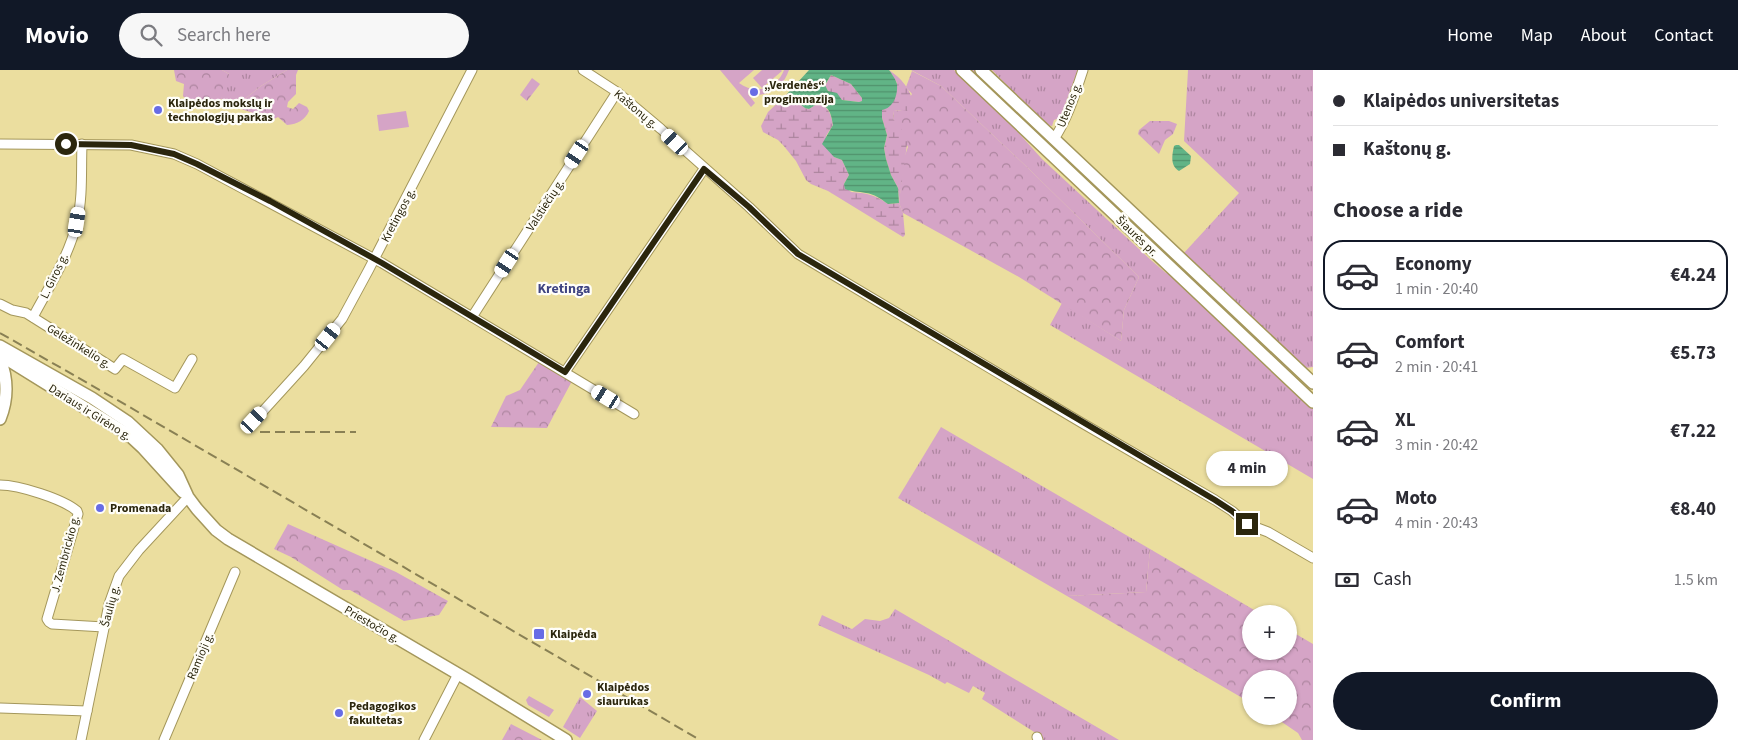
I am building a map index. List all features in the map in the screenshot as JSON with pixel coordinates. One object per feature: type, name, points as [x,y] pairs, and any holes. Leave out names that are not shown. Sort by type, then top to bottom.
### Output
[{"type":"main road","name":"Šiaurės pr.","points":[[962,70],[1313,402]]},
{"type":"main road","name":"Šiaurės pr.","points":[[981,70],[1313,383]]},
{"type":"main road","points":[[1111,212],[1119,210],[1121,202]]},
{"type":"main road","name":"Dariaus ir Girėno g.","points":[[0,346],[92,398],[128,422],[157,449],[178,475],[188,497]]},
{"type":"main road","name":"Dariaus ir Girėno g.","points":[[0,355],[129,435],[155,460],[188,497]]},
{"type":"main road","points":[[0,359],[5,373],[7,392]]},
{"type":"main road","points":[[0,419],[7,392],[18,377],[27,373],[38,372],[52,375]]},
{"type":"main road","name":"Priestočio g.","points":[[188,497],[206,520],[228,539],[458,674],[566,740]]},
{"type":"street","name":"Kretingos g.","points":[[254,420],[304,366],[338,324],[374,259],[472,70]]},
{"type":"street","name":"Kaštonų g.","points":[[583,70],[617,92],[749,207],[798,254],[1221,504],[1247,524],[1268,532],[1313,558]]},
{"type":"street","name":"Utenos g.","points":[[1054,139],[1070,107],[1083,70]]},
{"type":"street","name":"Valstiečių g.","points":[[472,317],[617,92]]},
{"type":"street","points":[[0,144],[131,145],[174,154],[270,201],[374,259],[634,414]]},
{"type":"street","name":"L. Giros g.","points":[[33,317],[58,270],[77,222],[81,199],[82,144]]},
{"type":"street","points":[[565,372],[704,169]]},
{"type":"street","name":"Geležinkelio g.","points":[[0,304],[12,310],[26,313],[116,369],[123,358],[175,388],[192,360]]},
{"type":"street","name":"J. Zembrickio g.","points":[[0,485],[11,485],[27,490],[77,511],[78,514],[47,619],[52,624],[104,627]]},
{"type":"street","name":"Šaulių g.","points":[[81,740],[109,604],[119,576],[127,562],[188,497]]},
{"type":"street","name":"Ramioji g.","points":[[164,740],[235,572]]},
{"type":"street","points":[[424,740],[458,674]]},
{"type":"street","points":[[0,708],[87,712]]},
{"type":"green space","points":[[174,70],[222,70],[229,74],[228,85],[221,99],[213,103],[189,101],[183,96],[184,84],[176,81]]},
{"type":"green space","points":[[222,70],[287,70],[261,86],[241,102],[241,109],[221,99],[229,74]]},
{"type":"green space","points":[[287,70],[298,70],[296,75],[296,94],[288,102],[287,107],[293,109],[299,103],[307,107],[309,111],[303,119],[298,123],[287,125],[278,117],[266,123],[259,115],[241,109],[241,102],[261,86]]},
{"type":"green space","points":[[720,70],[754,70],[739,83],[745,87],[758,89],[771,86],[781,77],[784,70],[789,70],[783,82],[768,93],[748,94],[755,103],[751,107]]},
{"type":"green space","points":[[762,70],[782,71],[762,88],[753,78]]},
{"type":"green space","points":[[889,70],[905,84],[913,104],[907,111],[894,111],[893,119],[908,137],[899,203],[898,188],[891,175],[884,148],[887,135],[882,118],[882,110],[897,83]]},
{"type":"green space","points":[[911,70],[954,70],[1007,120],[1042,159],[1152,261],[1166,273],[1171,274],[1313,409],[1313,479],[1050,325],[1062,303],[1121,341],[1124,310],[1139,277],[941,86]]},
{"type":"green space","points":[[967,70],[975,70],[1117,205],[1116,208]]},
{"type":"green space","points":[[992,70],[1078,70],[1060,118],[1054,120],[1052,126],[1045,124]]},
{"type":"green space","points":[[1188,70],[1313,70],[1313,367],[1305,368],[1183,254],[1239,193],[1184,141]]},
{"type":"green space","points":[[912,71],[941,86],[1139,277],[1124,310],[1121,341],[1019,277],[903,213],[899,203],[904,158],[908,147],[893,119],[894,111],[902,110],[912,94],[906,87]]},
{"type":"green space","points":[[831,75],[851,84],[862,98],[862,101],[842,100],[828,90],[825,86]]},
{"type":"green space","points":[[532,78],[540,84],[527,101],[520,95]]},
{"type":"green space","points":[[787,94],[805,108],[809,109],[817,104],[827,109],[833,125],[826,136],[834,157],[842,160],[849,175],[844,184],[851,192],[871,195],[888,204],[899,203],[903,213],[905,235],[903,237],[828,191],[811,184],[806,180],[796,161],[783,145],[763,132],[761,126],[768,112]]},
{"type":"green space","points":[[406,111],[409,127],[379,131],[377,115]]},
{"type":"green space","points":[[1150,121],[1169,121],[1177,124],[1173,134],[1165,140],[1159,154],[1138,134],[1139,130]]},
{"type":"green space","points":[[1125,212],[1292,369],[1288,373],[1121,217]]},
{"type":"green space","points":[[539,362],[572,381],[547,428],[491,427],[506,396],[520,390]]},
{"type":"green space","points":[[941,427],[1150,549],[1146,592],[1067,596],[898,498]]},
{"type":"green space","points":[[288,524],[396,572],[448,601],[439,615],[404,621],[350,590],[343,590],[291,557],[274,549]]},
{"type":"green space","points":[[1150,549],[1246,605],[1242,605],[1242,660],[1297,660],[1297,635],[1313,644],[1313,740],[1302,740],[1298,733],[1286,725],[1297,725],[1297,670],[1242,670],[1242,698],[1067,596],[1146,592]]},
{"type":"green space","points":[[895,609],[1119,740],[1041,740],[1039,735],[982,699],[985,693],[973,686],[969,693],[947,682],[945,684],[818,625],[822,615],[852,629],[865,619],[880,621],[889,618]]},
{"type":"green space","points":[[529,696],[554,710],[549,717],[528,705],[526,700]]},
{"type":"green space","points":[[580,697],[597,711],[580,738],[563,727]]},
{"type":"green space","points":[[511,724],[542,740],[502,740]]},
{"type":"shaded area","points":[[809,70],[889,70],[896,81],[897,88],[896,97],[892,104],[882,110],[882,118],[887,135],[884,148],[891,175],[898,188],[899,203],[888,204],[872,194],[845,189],[844,184],[849,175],[842,160],[834,157],[822,144],[833,125],[829,111],[817,104],[809,109],[805,108],[787,94]],"holes":[[[831,75],[851,84],[862,98],[862,101],[842,100],[837,93],[828,91],[825,85]]]},
{"type":"shaded area","points":[[1179,145],[1191,156],[1190,164],[1179,171],[1174,166],[1172,160],[1174,146]]},
{"type":"railway","points":[[0,333],[700,740]]},
{"type":"railway","points":[[260,432],[356,432]]},
{"type":"place","name":"„Verdenės“ progimnazija","points":[[754,92]]},
{"type":"place","name":"Klaipėdos mokslų ir technologijų parkas","points":[[158,110]]},
{"type":"place","name":"Promenada","points":[[100,508]]},
{"type":"place","name":"Klaipėda","points":[[539,634]]},
{"type":"place","name":"Klaipėdos siaurukas","points":[[587,694]]},
{"type":"place","name":"Pedagogikos fakultetas","points":[[339,713]]},
{"type":"district","name":"Kretinga","points":[[564,288]]},
{"type":"route","points":[[66,144],[131,145],[153,148],[174,154],[197,164],[270,201],[382,263],[565,372],[704,169],[749,207],[798,254],[1215,500],[1247,524]]}]
